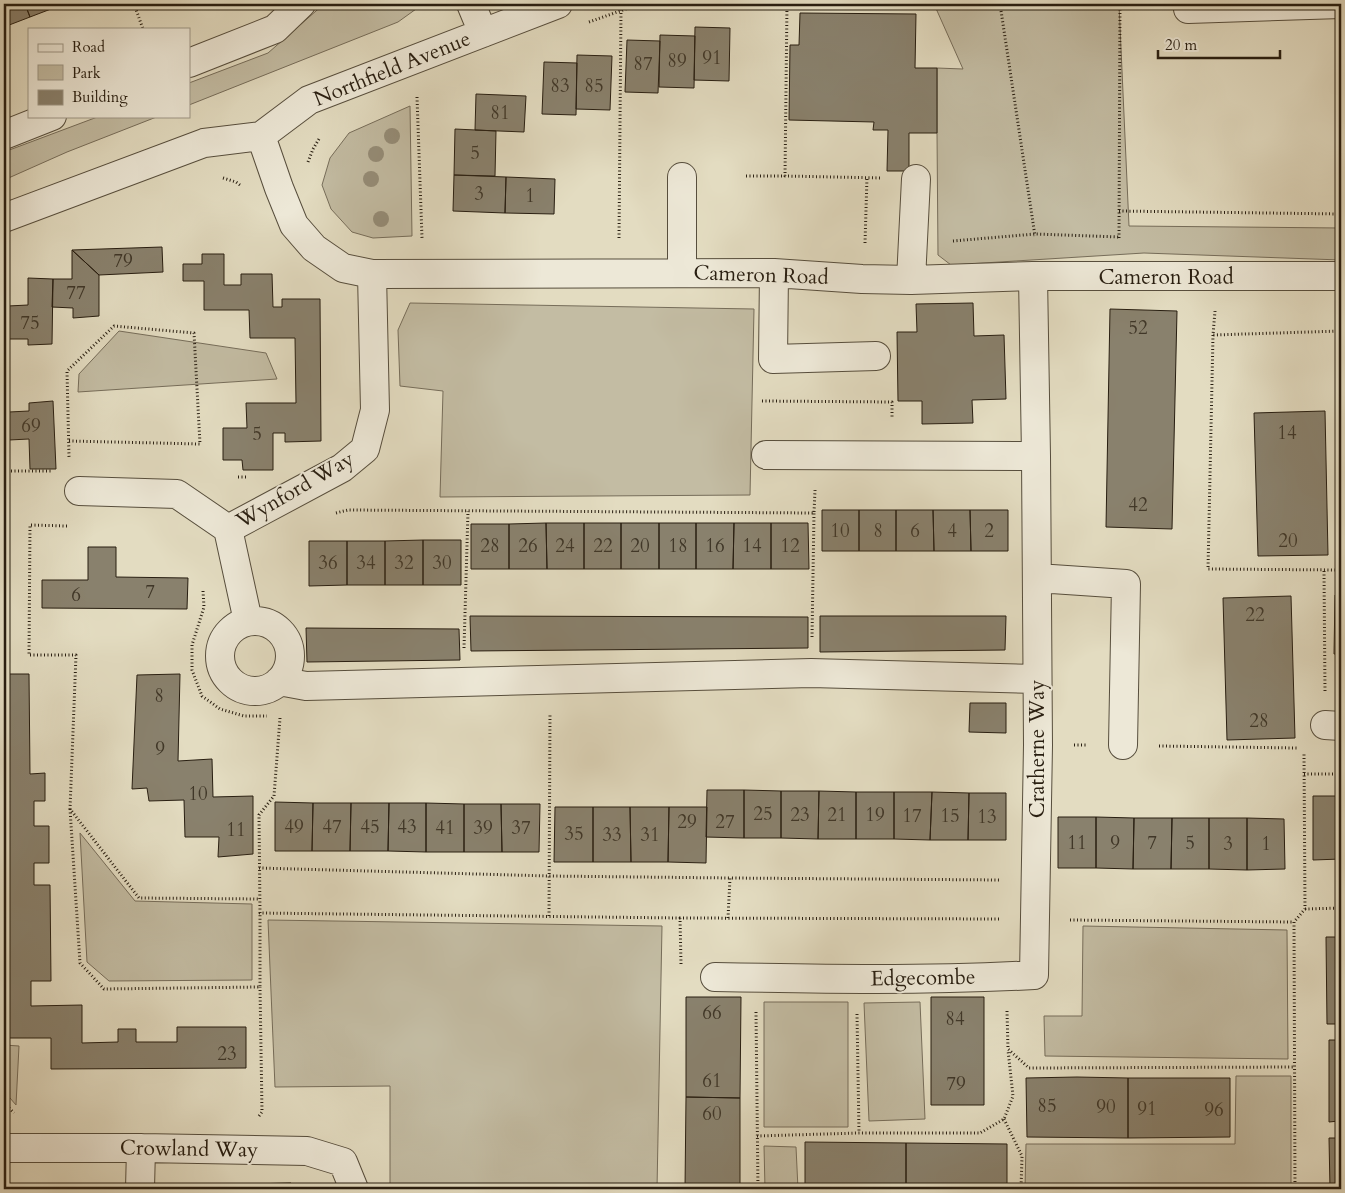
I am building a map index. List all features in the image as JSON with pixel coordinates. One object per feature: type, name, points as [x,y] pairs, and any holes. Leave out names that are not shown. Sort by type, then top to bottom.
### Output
[{"type":"street","points":[[190,63],[275,29],[301,4]]},
{"type":"street","points":[[471,4],[483,33]]},
{"type":"street","name":"Northfield Avenue","points":[[4,218],[204,143],[261,136],[309,100],[558,4]]},
{"type":"street","points":[[1188,9],[1341,4]]},
{"type":"street","points":[[4,135],[47,118]]},
{"type":"street","name":"Cameron Road","points":[[261,136],[294,225],[314,248],[343,268],[372,274],[774,273],[862,279],[911,280],[1033,276],[1341,276]]},
{"type":"street","points":[[682,177],[682,273]]},
{"type":"street","points":[[911,280],[916,179]]},
{"type":"street","points":[[774,273],[773,359],[876,356]]},
{"type":"street","name":"Wynford Way","points":[[228,529],[342,468],[364,449],[375,410],[372,274]]},
{"type":"street","name":"Cratherne Way","points":[[1033,276],[1038,745],[1034,920]]},
{"type":"street","points":[[766,455],[1036,456]]},
{"type":"street","name":"Wynford Way","points":[[79,492],[177,494],[228,529],[248,621]]},
{"type":"street","points":[[1037,578],[1126,584],[1122,745]]},
{"type":"street","points":[[248,621],[267,623],[277,629],[285,638],[289,650],[289,662],[286,671],[279,681],[269,688],[258,691],[238,686],[228,679],[222,668],[220,656],[222,644],[228,634],[237,626],[248,621]]},
{"type":"street","points":[[279,681],[306,686],[811,673],[1037,679]]},
{"type":"street","name":"Edgecombe","points":[[715,977],[858,979],[1034,975],[1034,920]]},
{"type":"street","name":"Crowland Way","points":[[4,1148],[307,1151],[343,1162],[354,1189]]},
{"type":"street","points":[[140,1189],[141,1148]]},
{"type":"path","points":[[134,4],[144,28]]},
{"type":"path","points":[[587,22],[640,4]]},
{"type":"path","points":[[785,176],[787,4]]},
{"type":"path","points":[[1000,4],[1035,234],[1033,276]]},
{"type":"path","points":[[1108,4],[1120,9]]},
{"type":"path","points":[[1119,277],[1120,4]]},
{"type":"path","points":[[619,238],[621,10]]},
{"type":"path","points":[[417,90],[422,244]]},
{"type":"path","points":[[306,165],[312,149],[323,133]]},
{"type":"path","points":[[746,176],[916,179]]},
{"type":"path","points":[[217,177],[236,182],[241,187]]},
{"type":"path","points":[[867,177],[864,243],[912,244],[1035,234],[1119,237]]},
{"type":"path","points":[[1119,211],[1341,214]]},
{"type":"path","points":[[1216,277],[1208,569],[1341,570]]},
{"type":"path","points":[[68,441],[200,444],[194,333],[114,326],[66,371],[68,441],[69,465]]},
{"type":"path","points":[[1213,335],[1341,331]]},
{"type":"path","points":[[762,401],[892,402],[892,420]]},
{"type":"path","points":[[4,471],[51,471]]},
{"type":"path","points":[[238,477],[248,477]]},
{"type":"path","points":[[811,673],[815,489]]},
{"type":"path","points":[[334,514],[348,510],[814,512]]},
{"type":"path","points":[[464,682],[468,511]]},
{"type":"path","points":[[71,526],[30,525],[29,655],[76,654],[70,808],[80,963],[104,989],[260,987]]},
{"type":"path","points":[[203,588],[204,607],[192,645],[192,670],[202,696],[220,709],[244,716],[271,716]]},
{"type":"path","points":[[549,916],[550,680]]},
{"type":"path","points":[[258,1118],[262,1112],[259,815],[274,796],[280,716]]},
{"type":"path","points":[[1038,745],[1304,748]]},
{"type":"path","points":[[1304,774],[1341,774]]},
{"type":"path","points":[[70,808],[139,898],[260,899]]},
{"type":"path","points":[[260,868],[549,876],[1002,880]]},
{"type":"path","points":[[728,918],[730,878]]},
{"type":"path","points":[[1305,908],[1341,908]]},
{"type":"path","points":[[260,913],[1294,922],[1295,1189]]},
{"type":"path","points":[[680,918],[681,964]]},
{"type":"path","points":[[756,978],[758,1189]]},
{"type":"path","points":[[858,979],[859,1133]]},
{"type":"path","points":[[757,1136],[859,1133],[980,1133],[1004,1119],[1013,1096],[1006,1003]]},
{"type":"path","points":[[1008,1049],[1029,1068],[1295,1067]]},
{"type":"path","points":[[1004,1119],[1022,1156],[1021,1189]]},
{"type":"green space","points":[[324,4],[423,4],[398,22],[190,105],[190,83],[268,53]]},
{"type":"green space","points":[[934,4],[1119,4],[1129,226],[1341,228],[1341,260],[1144,253],[951,265],[938,255],[937,68],[963,69]]},
{"type":"green space","points":[[410,106],[412,236],[373,238],[352,232],[331,209],[322,185],[330,158],[349,133]]},
{"type":"green space","points":[[95,118],[154,118],[67,152],[4,180],[4,152]]},
{"type":"green space","points":[[410,303],[754,309],[750,495],[440,497],[443,391],[400,386],[398,330]]},
{"type":"green space","points":[[119,331],[266,353],[277,379],[78,392],[79,374]]},
{"type":"green space","points":[[80,833],[135,901],[252,904],[252,980],[109,981],[87,962]]},
{"type":"green space","points":[[268,920],[662,926],[657,1189],[390,1189],[390,1086],[275,1087]]},
{"type":"green space","points":[[1083,926],[1287,930],[1288,1059],[1045,1056],[1044,1016],[1082,1016]]},
{"type":"green space","points":[[764,1002],[848,1002],[848,1127],[764,1127]]},
{"type":"green space","points":[[920,1002],[925,1119],[869,1121],[864,1003]]},
{"type":"green space","points":[[4,1045],[19,1046],[16,1105],[4,1091]]},
{"type":"green space","points":[[1236,1076],[1291,1076],[1291,1189],[1025,1189],[1026,1144],[1235,1144]]},
{"type":"green space","points":[[764,1146],[796,1147],[798,1189],[765,1189]]},
{"type":"building","points":[[4,4],[25,4],[30,17],[4,27]]},
{"type":"building","points":[[25,4],[64,4],[30,17]]},
{"type":"building","points":[[800,13],[916,14],[915,68],[937,68],[937,133],[909,133],[909,171],[887,171],[888,130],[873,130],[874,122],[789,120],[790,45],[799,45]]},
{"type":"building","points":[[695,27],[730,28],[729,81],[694,80]]},
{"type":"building","points":[[660,35],[695,36],[694,88],[659,87]]},
{"type":"building","points":[[627,40],[660,41],[658,93],[625,92]]},
{"type":"building","points":[[577,55],[612,56],[610,110],[576,109]]},
{"type":"building","points":[[544,62],[577,63],[576,115],[542,114]]},
{"type":"building","points":[[476,94],[526,96],[524,132],[475,130]]},
{"type":"building","points":[[455,129],[496,131],[495,176],[454,175]]},
{"type":"building","points":[[454,175],[506,177],[505,213],[453,211]]},
{"type":"building","points":[[506,177],[555,179],[554,214],[505,213]]},
{"type":"building","points":[[162,247],[163,272],[99,275],[72,250]]},
{"type":"building","points":[[72,250],[99,275],[99,316],[73,318],[73,308],[52,307],[53,279],[72,279]]},
{"type":"building","points":[[202,254],[224,254],[224,285],[241,285],[241,274],[272,274],[273,307],[282,307],[282,299],[320,299],[321,441],[285,442],[285,433],[273,433],[273,470],[243,470],[242,460],[223,460],[223,428],[247,428],[246,403],[296,403],[295,338],[250,338],[249,310],[204,310],[204,281],[183,281],[183,264],[202,264]]},
{"type":"building","points":[[28,278],[53,279],[52,344],[28,345],[28,339],[8,339],[8,306],[28,305]]},
{"type":"building","points":[[973,303],[974,336],[1004,335],[1006,399],[972,400],[973,423],[922,424],[922,401],[898,401],[897,332],[917,332],[916,304]]},
{"type":"building","points":[[4,306],[8,306],[8,379],[4,379]]},
{"type":"building","points":[[1110,309],[1177,311],[1172,529],[1106,527]]},
{"type":"building","points":[[4,379],[8,379],[9,440],[4,440]]},
{"type":"building","points":[[53,401],[56,469],[30,469],[29,439],[9,440],[9,412],[29,411],[29,403]]},
{"type":"building","points":[[1325,411],[1328,555],[1258,556],[1254,413]]},
{"type":"building","points":[[822,510],[859,510],[859,551],[822,551]]},
{"type":"building","points":[[859,510],[896,510],[896,551],[859,551]]},
{"type":"building","points":[[896,510],[933,510],[934,551],[896,551]]},
{"type":"building","points":[[933,510],[970,510],[971,551],[934,551]]},
{"type":"building","points":[[970,510],[1008,510],[1008,551],[971,551]]},
{"type":"building","points":[[546,523],[547,569],[509,569],[509,524]]},
{"type":"building","points":[[546,523],[584,523],[584,569],[547,569]]},
{"type":"building","points":[[584,523],[621,523],[621,569],[584,569]]},
{"type":"building","points":[[621,523],[659,523],[659,569],[621,569]]},
{"type":"building","points":[[659,523],[696,523],[696,569],[659,569]]},
{"type":"building","points":[[696,523],[734,523],[733,569],[696,569]]},
{"type":"building","points":[[734,523],[771,523],[771,569],[733,569]]},
{"type":"building","points":[[771,523],[808,523],[809,569],[771,569]]},
{"type":"building","points":[[471,524],[509,524],[509,569],[471,569]]},
{"type":"building","points":[[423,540],[461,540],[461,585],[423,585]]},
{"type":"building","points":[[423,540],[423,585],[385,585],[385,541]]},
{"type":"building","points":[[309,541],[347,541],[347,585],[309,586]]},
{"type":"building","points":[[347,541],[385,541],[385,585],[347,585]]},
{"type":"building","points":[[88,547],[116,547],[116,577],[188,578],[187,609],[42,608],[42,580],[88,580]]},
{"type":"building","points":[[1335,595],[1341,595],[1341,654],[1334,654]]},
{"type":"building","points":[[1291,596],[1295,738],[1227,740],[1223,598]]},
{"type":"building","points":[[470,616],[808,617],[808,648],[471,651]]},
{"type":"building","points":[[820,616],[1006,616],[1005,650],[820,652]]},
{"type":"building","points":[[306,628],[459,629],[460,660],[307,662]]},
{"type":"building","points":[[4,674],[29,674],[30,774],[45,773],[45,801],[34,801],[34,826],[49,826],[49,863],[34,863],[34,885],[50,885],[51,981],[31,981],[31,1006],[82,1005],[82,1043],[118,1042],[118,1029],[136,1029],[136,1042],[177,1042],[177,1027],[246,1027],[246,1068],[51,1069],[51,1038],[4,1038]]},
{"type":"building","points":[[180,674],[178,761],[212,759],[213,797],[253,796],[253,854],[218,857],[219,837],[185,837],[184,800],[149,801],[147,788],[132,789],[137,675]]},
{"type":"building","points":[[970,703],[1006,703],[1006,733],[969,732]]},
{"type":"building","points":[[707,790],[744,790],[744,838],[706,837]]},
{"type":"building","points":[[744,790],[781,791],[781,838],[744,838]]},
{"type":"building","points":[[781,791],[819,791],[818,839],[781,838]]},
{"type":"building","points":[[819,791],[856,792],[856,839],[818,839]]},
{"type":"building","points":[[856,792],[894,792],[894,839],[856,839]]},
{"type":"building","points":[[894,792],[932,792],[930,840],[894,839]]},
{"type":"building","points":[[932,792],[969,793],[968,840],[930,840]]},
{"type":"building","points":[[969,793],[1006,793],[1006,840],[968,840]]},
{"type":"building","points":[[1313,796],[1341,796],[1341,859],[1313,860]]},
{"type":"building","points":[[275,802],[313,803],[312,851],[275,851]]},
{"type":"building","points":[[313,803],[351,803],[350,851],[312,851]]},
{"type":"building","points":[[351,803],[389,803],[388,851],[350,851]]},
{"type":"building","points":[[389,803],[426,803],[426,852],[388,851]]},
{"type":"building","points":[[426,803],[464,804],[464,852],[426,852]]},
{"type":"building","points":[[464,804],[501,804],[502,852],[464,852]]},
{"type":"building","points":[[501,804],[540,804],[539,852],[502,852]]},
{"type":"building","points":[[555,807],[593,807],[593,862],[554,862]]},
{"type":"building","points":[[593,807],[630,807],[631,862],[593,862]]},
{"type":"building","points":[[630,807],[669,807],[668,862],[631,862]]},
{"type":"building","points":[[669,807],[707,807],[706,863],[668,862]]},
{"type":"building","points":[[1058,817],[1096,817],[1096,868],[1058,868]]},
{"type":"building","points":[[1096,817],[1134,818],[1133,869],[1096,868]]},
{"type":"building","points":[[1134,818],[1172,818],[1171,869],[1133,869]]},
{"type":"building","points":[[1172,818],[1209,818],[1209,869],[1171,869]]},
{"type":"building","points":[[1209,818],[1247,818],[1247,870],[1209,869]]},
{"type":"building","points":[[1247,818],[1284,819],[1285,869],[1247,870]]},
{"type":"building","points":[[1326,937],[1341,937],[1341,1189],[1330,1189],[1329,1138],[1340,1138],[1339,1121],[1329,1122],[1329,1040],[1338,1040],[1338,1024],[1327,1024]]},
{"type":"building","points":[[686,997],[741,997],[740,1098],[686,1097]]},
{"type":"building","points":[[931,997],[984,997],[984,1105],[931,1105]]},
{"type":"building","points":[[1026,1078],[1128,1078],[1128,1138],[1027,1137]]},
{"type":"building","points":[[1128,1078],[1230,1078],[1230,1137],[1128,1138]]},
{"type":"building","points":[[686,1097],[740,1098],[740,1189],[685,1189]]},
{"type":"building","points":[[805,1142],[906,1143],[906,1189],[805,1189]]},
{"type":"building","points":[[906,1143],[1007,1144],[1007,1189],[906,1189]]},
{"type":"building","points":[[291,1183],[291,1189],[250,1189],[250,1184]]}]
